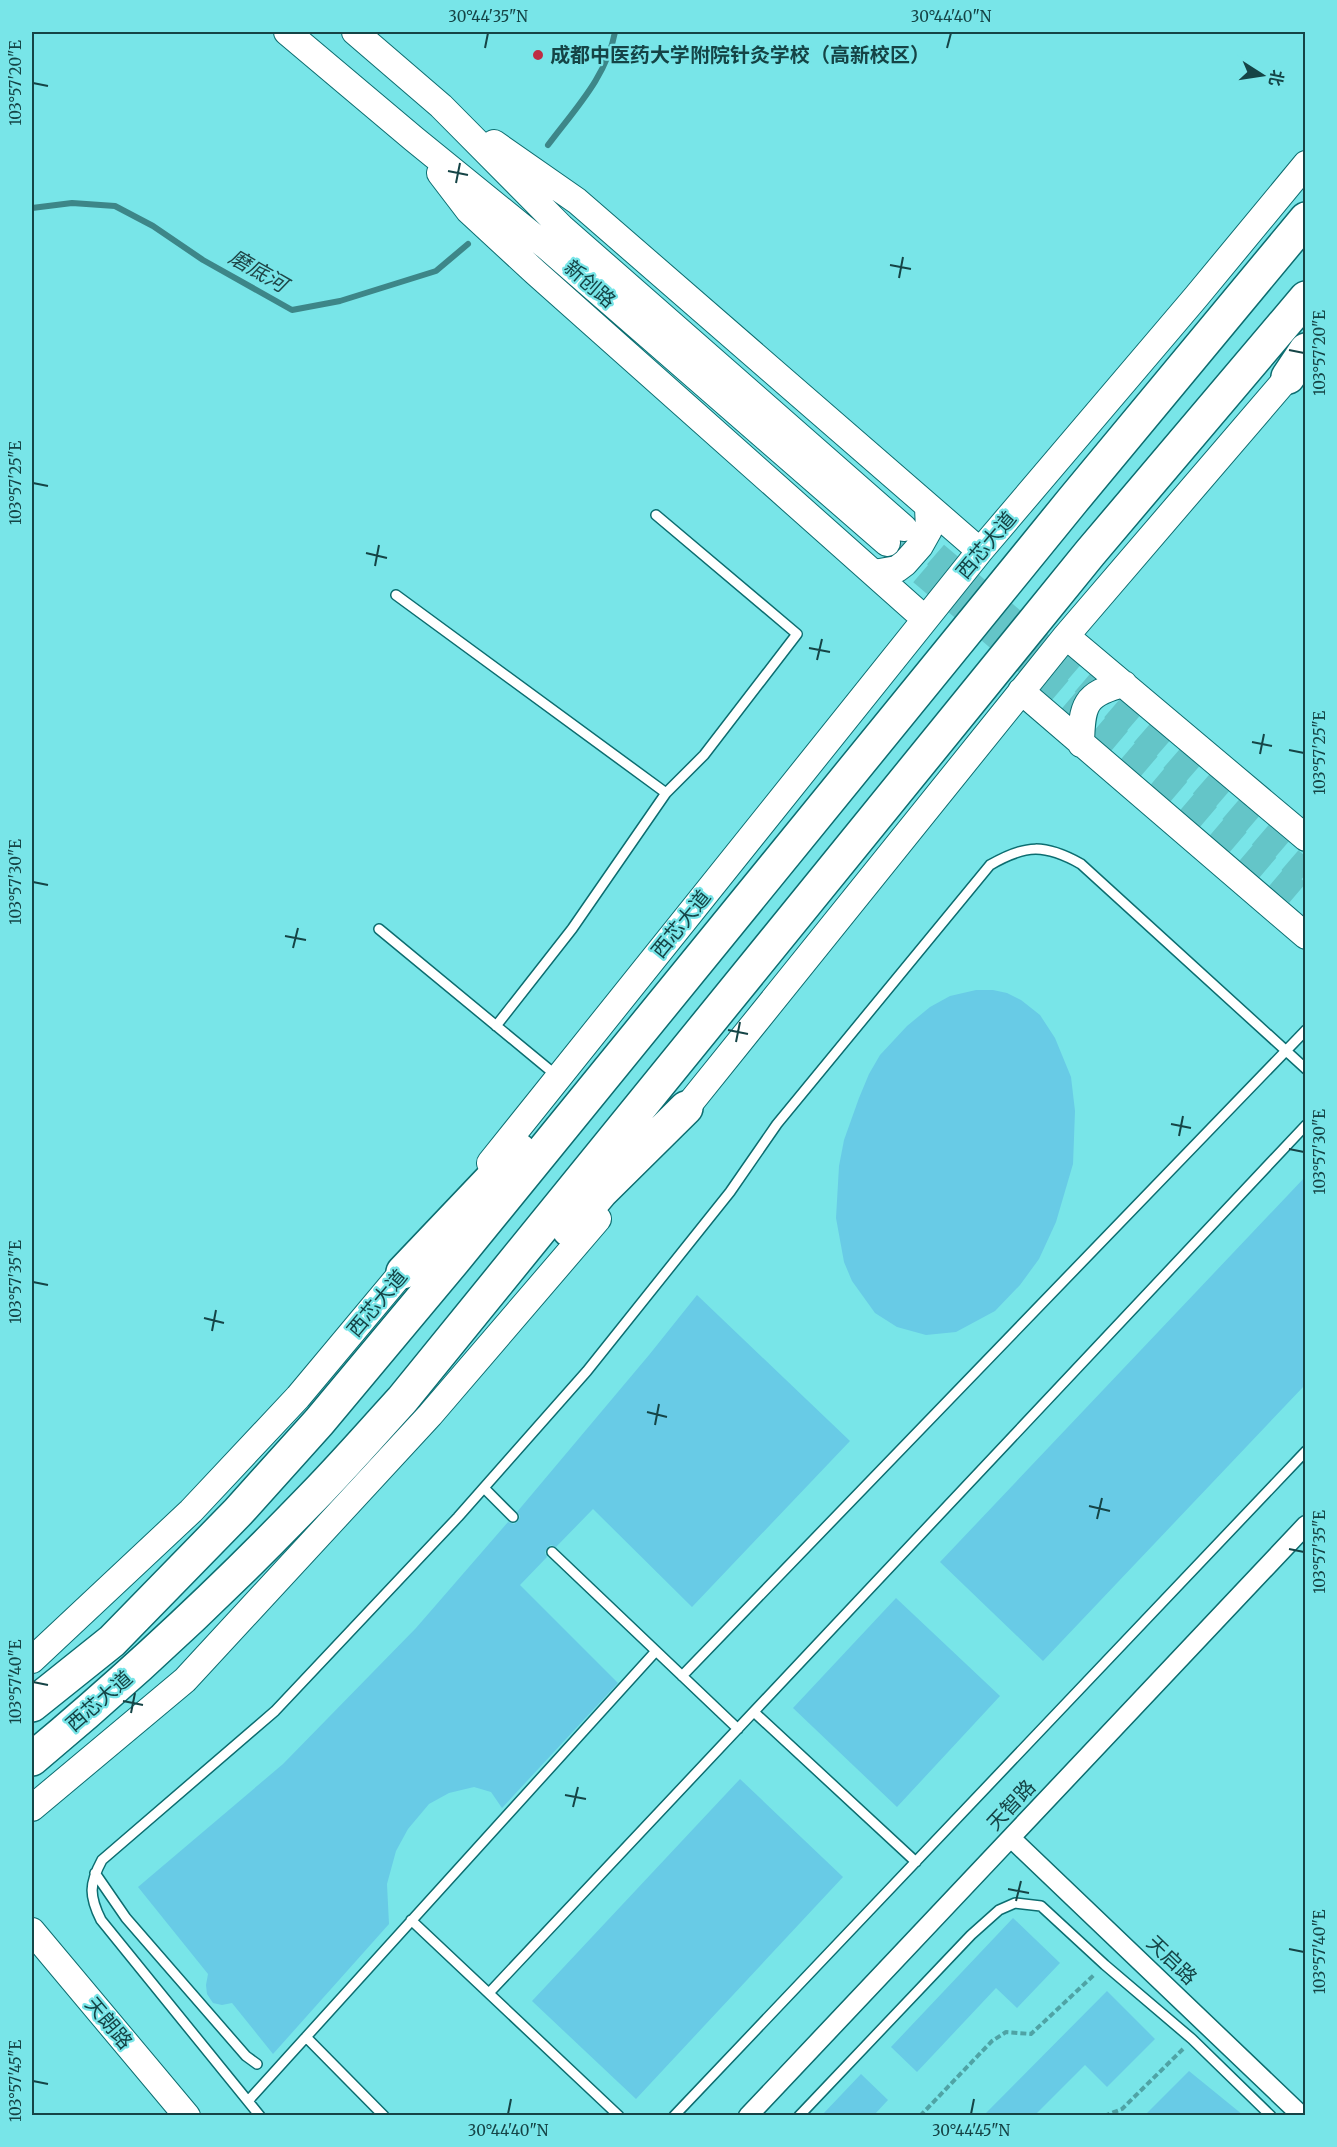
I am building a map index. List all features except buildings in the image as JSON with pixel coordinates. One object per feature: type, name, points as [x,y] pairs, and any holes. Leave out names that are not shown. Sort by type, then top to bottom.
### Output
[{"type":"highway","name":"西芯大道","points":[[32,1705],[112,1641],[238,1512],[319,1422],[697,964],[1065,510],[1305,219]]},
{"type":"highway","name":"西芯大道","points":[[32,1759],[94,1707],[211,1600],[307,1503],[402,1400],[1090,553],[1305,298]]},
{"type":"highway","points":[[1297,367],[1305,350]]},
{"type":"highway","points":[[403,1272],[697,964]]},
{"type":"highway","points":[[402,1400],[512,1294],[601,1192],[686,1108]]},
{"type":"main road","name":"新创路","points":[[287,32],[895,535],[561,227],[441,106],[355,32]]},
{"type":"main road","points":[[441,106],[577,201],[980,551]]},
{"type":"main road","points":[[414,139],[469,211],[925,619]]},
{"type":"main road","name":"西芯大道","points":[[32,1660],[191,1511],[298,1397],[403,1272],[980,551],[1196,297],[1305,164]]},
{"type":"main road","name":"西芯大道","points":[[32,1808],[185,1680],[430,1415],[590,1228],[1066,636],[1297,367]]},
{"type":"main road","points":[[874,573],[897,569],[920,546],[929,530],[928,507]]},
{"type":"main road","points":[[1066,636],[1305,838]]},
{"type":"main road","points":[[1081,744],[1082,715],[1088,701],[1102,691],[1124,684]]},
{"type":"main road","points":[[1021,691],[1302,930]]},
{"type":"main road","name":"天朗路","points":[[32,1931],[187,2115]]},
{"type":"street","name":"天智路","points":[[748,2115],[1305,1525]]},
{"type":"street","name":"天启路","points":[[1011,1838],[1302,2115]]},
{"type":"lane","points":[[496,1026],[572,929],[666,793],[704,755],[796,634],[656,515]]},
{"type":"lane","points":[[396,595],[666,793]]},
{"type":"lane","points":[[260,2115],[101,1920],[91,1900],[96,1873],[102,1860],[275,1711],[484,1488],[609,1345],[730,1192],[777,1124],[990,865],[1010,854],[1040,848],[1061,852],[1081,864],[1305,1069]]},
{"type":"lane","points":[[379,929],[558,1078]]},
{"type":"lane","points":[[682,1676],[1305,1030]]},
{"type":"lane","points":[[489,1992],[1305,1125]]},
{"type":"lane","points":[[674,2115],[1305,1451]]},
{"type":"lane","points":[[484,1488],[513,1516]]},
{"type":"lane","points":[[552,1552],[738,1729]]},
{"type":"lane","points":[[248,2101],[656,1651]]},
{"type":"lane","points":[[754,1712],[916,1862]]},
{"type":"lane","points":[[96,1873],[126,1918],[246,2056],[257,2064]]},
{"type":"lane","points":[[799,2115],[971,1935],[999,1910],[1015,1903],[1041,1906],[1105,1965],[1192,2039],[1271,2115]]},
{"type":"lane","points":[[411,1920],[619,2115]]},
{"type":"lane","points":[[306,2037],[384,2115]]},
{"type":"path","points":[[920,2115],[992,2041],[1006,2032],[1031,2034],[1105,1965]]},
{"type":"path","points":[[1104,2115],[1122,2109],[1192,2039]]},
{"type":"waterway","name":"磨底河","points":[[548,145],[589,92],[605,63],[615,32]]},
{"type":"waterway","name":"磨底河","points":[[32,208],[72,203],[115,206],[153,226],[203,260],[292,310],[340,301],[436,271],[468,244]]},
{"type":"tunnel","points":[[906,529],[1306,874]]},
{"type":"tunnel","points":[[892,547],[1306,900]]},
{"type":"place","name":"成都中医药大学附院针灸学校（高新校区）","points":[[538,55]]}]
